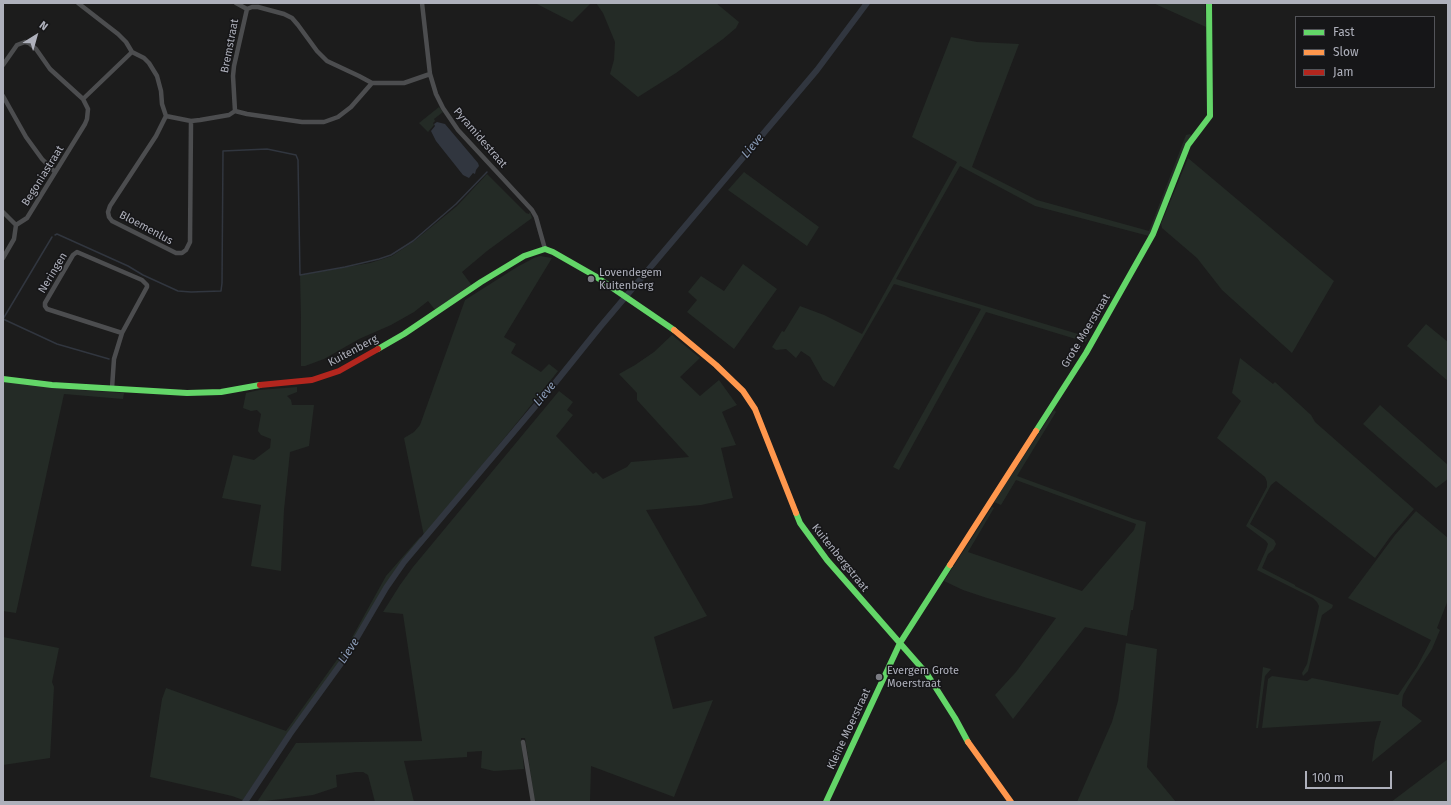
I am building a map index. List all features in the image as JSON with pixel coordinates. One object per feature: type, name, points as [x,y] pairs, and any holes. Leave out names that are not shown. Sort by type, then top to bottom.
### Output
[{"type":"street","points":[[78,3],[118,34],[126,42],[132,52],[144,58],[153,69],[159,84],[162,104],[166,116],[191,121],[229,115],[235,112],[302,122],[324,122],[338,117],[351,107],[372,83]]},
{"type":"street","name":"Bremstraat","points":[[236,3],[247,9],[258,7],[284,14],[292,18],[317,51],[327,61],[372,83],[404,83],[430,74]]},
{"type":"street","name":"Pyramidestraat","points":[[422,3],[430,74],[436,94],[443,108],[458,130],[532,210],[536,217],[545,249]]},
{"type":"street","name":"Grote Moerstraat","points":[[900,643],[1086,353],[1154,234],[1188,146],[1210,116],[1209,3]]},
{"type":"street","name":"Bremstraat","points":[[235,112],[233,76],[247,9]]},
{"type":"street","points":[[3,65],[17,46],[25,42],[29,43],[36,49],[50,69],[83,99],[132,52]]},
{"type":"street","points":[[3,96],[26,137],[42,159],[55,172]]},
{"type":"street","name":"Begoniastraat","points":[[16,225],[27,218],[87,119],[88,109],[83,99]]},
{"type":"street","name":"Bloemenlus","points":[[166,116],[156,136],[110,206],[108,212],[112,221],[176,253],[182,253],[186,250],[190,242],[191,121]]},
{"type":"street","points":[[3,212],[16,225],[14,239],[3,258]]},
{"type":"street","name":"Kuitenbergstraat","points":[[545,249],[562,257],[672,328],[728,375],[749,398],[761,423],[800,523],[827,560],[927,674],[983,765],[1011,802]]},
{"type":"street","name":"Kuitenberg","points":[[3,379],[52,385],[203,393],[221,392],[271,383],[297,382],[329,375],[350,366],[404,334],[481,282],[524,256],[545,249]]},
{"type":"street","name":"Neringen","points":[[112,388],[114,359],[122,333],[147,285],[142,280],[77,252],[73,255],[45,303],[45,306],[47,309],[122,333]]},
{"type":"street","name":"Kleine Moerstraat","points":[[826,802],[900,643]]},
{"type":"street","points":[[523,742],[533,802]]},
{"type":"shaded area","points":[[535,3],[591,3],[572,22]]},
{"type":"shaded area","points":[[596,3],[716,3],[739,22],[736,28],[723,39],[676,73],[638,97],[610,74],[614,60],[615,42],[603,13]]},
{"type":"shaded area","points":[[1153,3],[1205,3],[1206,27],[1164,8]]},
{"type":"shaded area","points":[[951,37],[977,42],[1019,44],[972,167],[1037,200],[1149,231],[1186,135],[1190,134],[1192,137],[1149,236],[1035,206],[960,166],[896,279],[1088,337],[1086,342],[986,312],[899,470],[893,467],[981,309],[894,284],[834,387],[823,380],[810,357],[801,351],[796,358],[786,349],[776,350],[772,347],[782,331],[784,332],[800,306],[824,315],[862,334],[957,162],[912,137]]},
{"type":"shaded area","points":[[439,107],[443,112],[434,119],[434,125],[428,132],[419,123]]},
{"type":"shaded area","points":[[437,122],[445,124],[478,163],[479,166],[475,174],[473,173],[469,178],[463,175],[436,141],[431,131],[435,126],[434,124]]},
{"type":"shaded area","points":[[1188,158],[1334,281],[1292,353],[1222,290],[1197,258],[1162,228],[1161,224]]},
{"type":"shaded area","points":[[744,172],[819,227],[807,246],[728,190]]},
{"type":"shaded area","points":[[487,174],[526,213],[529,214],[530,212],[532,218],[487,251],[462,272],[473,287],[436,311],[428,301],[414,312],[391,325],[359,339],[324,359],[301,366],[300,275],[370,263],[392,256],[413,242],[457,206]]},
{"type":"shaded area","points":[[540,256],[552,258],[504,337],[516,344],[511,353],[541,372],[549,364],[558,371],[424,536],[404,438],[414,432],[420,425],[465,300],[517,267]]},
{"type":"shaded area","points":[[743,264],[777,289],[734,349],[687,312],[697,300],[688,292],[701,276],[724,291]]},
{"type":"shaded area","points":[[1426,324],[1448,342],[1448,381],[1407,346]]},
{"type":"shaded area","points":[[672,335],[700,358],[680,377],[700,396],[719,380],[737,405],[722,412],[736,445],[721,448],[733,498],[701,505],[646,510],[707,616],[654,637],[673,709],[713,700],[674,797],[591,766],[590,801],[535,802],[525,738],[521,738],[524,769],[494,771],[481,768],[482,751],[467,752],[467,757],[404,761],[414,802],[375,802],[368,775],[363,772],[356,772],[336,775],[337,787],[313,795],[257,802],[296,743],[422,741],[403,614],[383,612],[413,567],[559,391],[573,402],[567,410],[573,415],[556,436],[593,474],[596,472],[603,479],[627,467],[631,462],[689,457],[637,400],[637,393],[619,374],[654,352]]},
{"type":"shaded area","points":[[1240,358],[1273,384],[1275,382],[1311,415],[1315,422],[1414,509],[1390,537],[1375,558],[1276,481],[1271,485],[1250,524],[1274,540],[1276,544],[1273,550],[1268,554],[1262,568],[1333,605],[1332,608],[1322,615],[1308,671],[1303,676],[1302,673],[1307,664],[1319,606],[1313,598],[1257,570],[1268,544],[1246,526],[1267,487],[1267,482],[1265,477],[1217,438],[1241,401],[1232,393]]},
{"type":"shaded area","points":[[3,381],[65,389],[124,393],[123,399],[64,394],[16,613],[3,611]]},
{"type":"shaded area","points":[[297,387],[297,392],[287,396],[291,400],[292,405],[314,405],[309,446],[290,452],[284,510],[281,571],[251,566],[261,505],[222,498],[233,455],[254,460],[270,448],[271,439],[261,435],[258,431],[261,414],[257,410],[251,411],[243,408],[246,393],[259,390]]},
{"type":"shaded area","points":[[1380,405],[1448,465],[1448,479],[1436,488],[1363,424]]},
{"type":"shaded area","points":[[1054,410],[1056,412],[1017,476],[1134,519],[1146,522],[1133,610],[1131,610],[1127,636],[1085,627],[1013,719],[995,695],[1016,672],[1056,618],[987,598],[963,590],[944,581],[992,507],[994,508],[968,552],[1082,591],[1134,530],[1136,524],[1016,480],[1001,505],[994,502]]},
{"type":"shaded area","points":[[1416,511],[1448,538],[1448,600],[1437,628],[1440,630],[1432,649],[1403,695],[1402,702],[1402,706],[1422,721],[1372,762],[1375,741],[1381,721],[1262,728],[1268,679],[1272,676],[1307,681],[1312,678],[1398,695],[1417,667],[1431,640],[1348,598],[1395,535]]},
{"type":"shaded area","points":[[420,537],[422,538],[403,559],[384,587],[354,640],[335,669],[288,732],[243,800],[232,796],[150,777],[162,699],[166,688],[286,731],[349,643],[386,576]]},
{"type":"shaded area","points":[[3,637],[59,648],[52,682],[54,687],[50,758],[3,765]]},
{"type":"shaded area","points":[[1126,643],[1157,649],[1147,767],[1176,802],[1077,802],[1112,722],[1118,701]]},
{"type":"shaded area","points":[[1263,667],[1271,669],[1265,676],[1258,728],[1256,728]]},
{"type":"shaded area","points":[[1448,759],[1448,802],[1391,802]]},
{"type":"waterway","name":"Lieve","points":[[245,802],[290,734],[345,658],[386,588],[404,562],[817,70],[867,3]]},
{"type":"waterway","points":[[55,235],[57,234],[128,266],[143,275],[178,291],[221,291],[223,151],[267,149],[296,155],[298,160],[300,275],[345,267],[391,255],[413,241],[456,204],[487,172]]},
{"type":"waterway","points":[[3,319],[52,237]]},
{"type":"waterway","points":[[3,319],[57,344],[109,359]]},
{"type":"traffic: fast","points":[[1036,431],[1086,353],[1153,234],[1188,145],[1210,116],[1209,3]]},
{"type":"traffic: fast","points":[[378,349],[404,334],[481,282],[524,256],[545,249],[595,276],[674,330]]},
{"type":"traffic: fast","points":[[3,379],[52,385],[187,393],[221,392],[260,385]]},
{"type":"traffic: fast","points":[[796,513],[800,523],[827,560],[927,674],[955,718],[968,742]]},
{"type":"traffic: fast","points":[[826,802],[900,643],[950,565]]},
{"type":"traffic: slow","points":[[674,330],[716,365],[743,391],[755,409],[796,513]]},
{"type":"traffic: slow","points":[[950,565],[1036,431]]},
{"type":"traffic: slow","points":[[968,742],[1011,802]]},
{"type":"traffic: jam","points":[[260,385],[312,380],[339,371],[378,349]]},
{"type":"place","name":"Lovendegem Kuitenberg","points":[[591,279]]},
{"type":"place","name":"Evergem Grote Moerstraat","points":[[879,677]]}]
